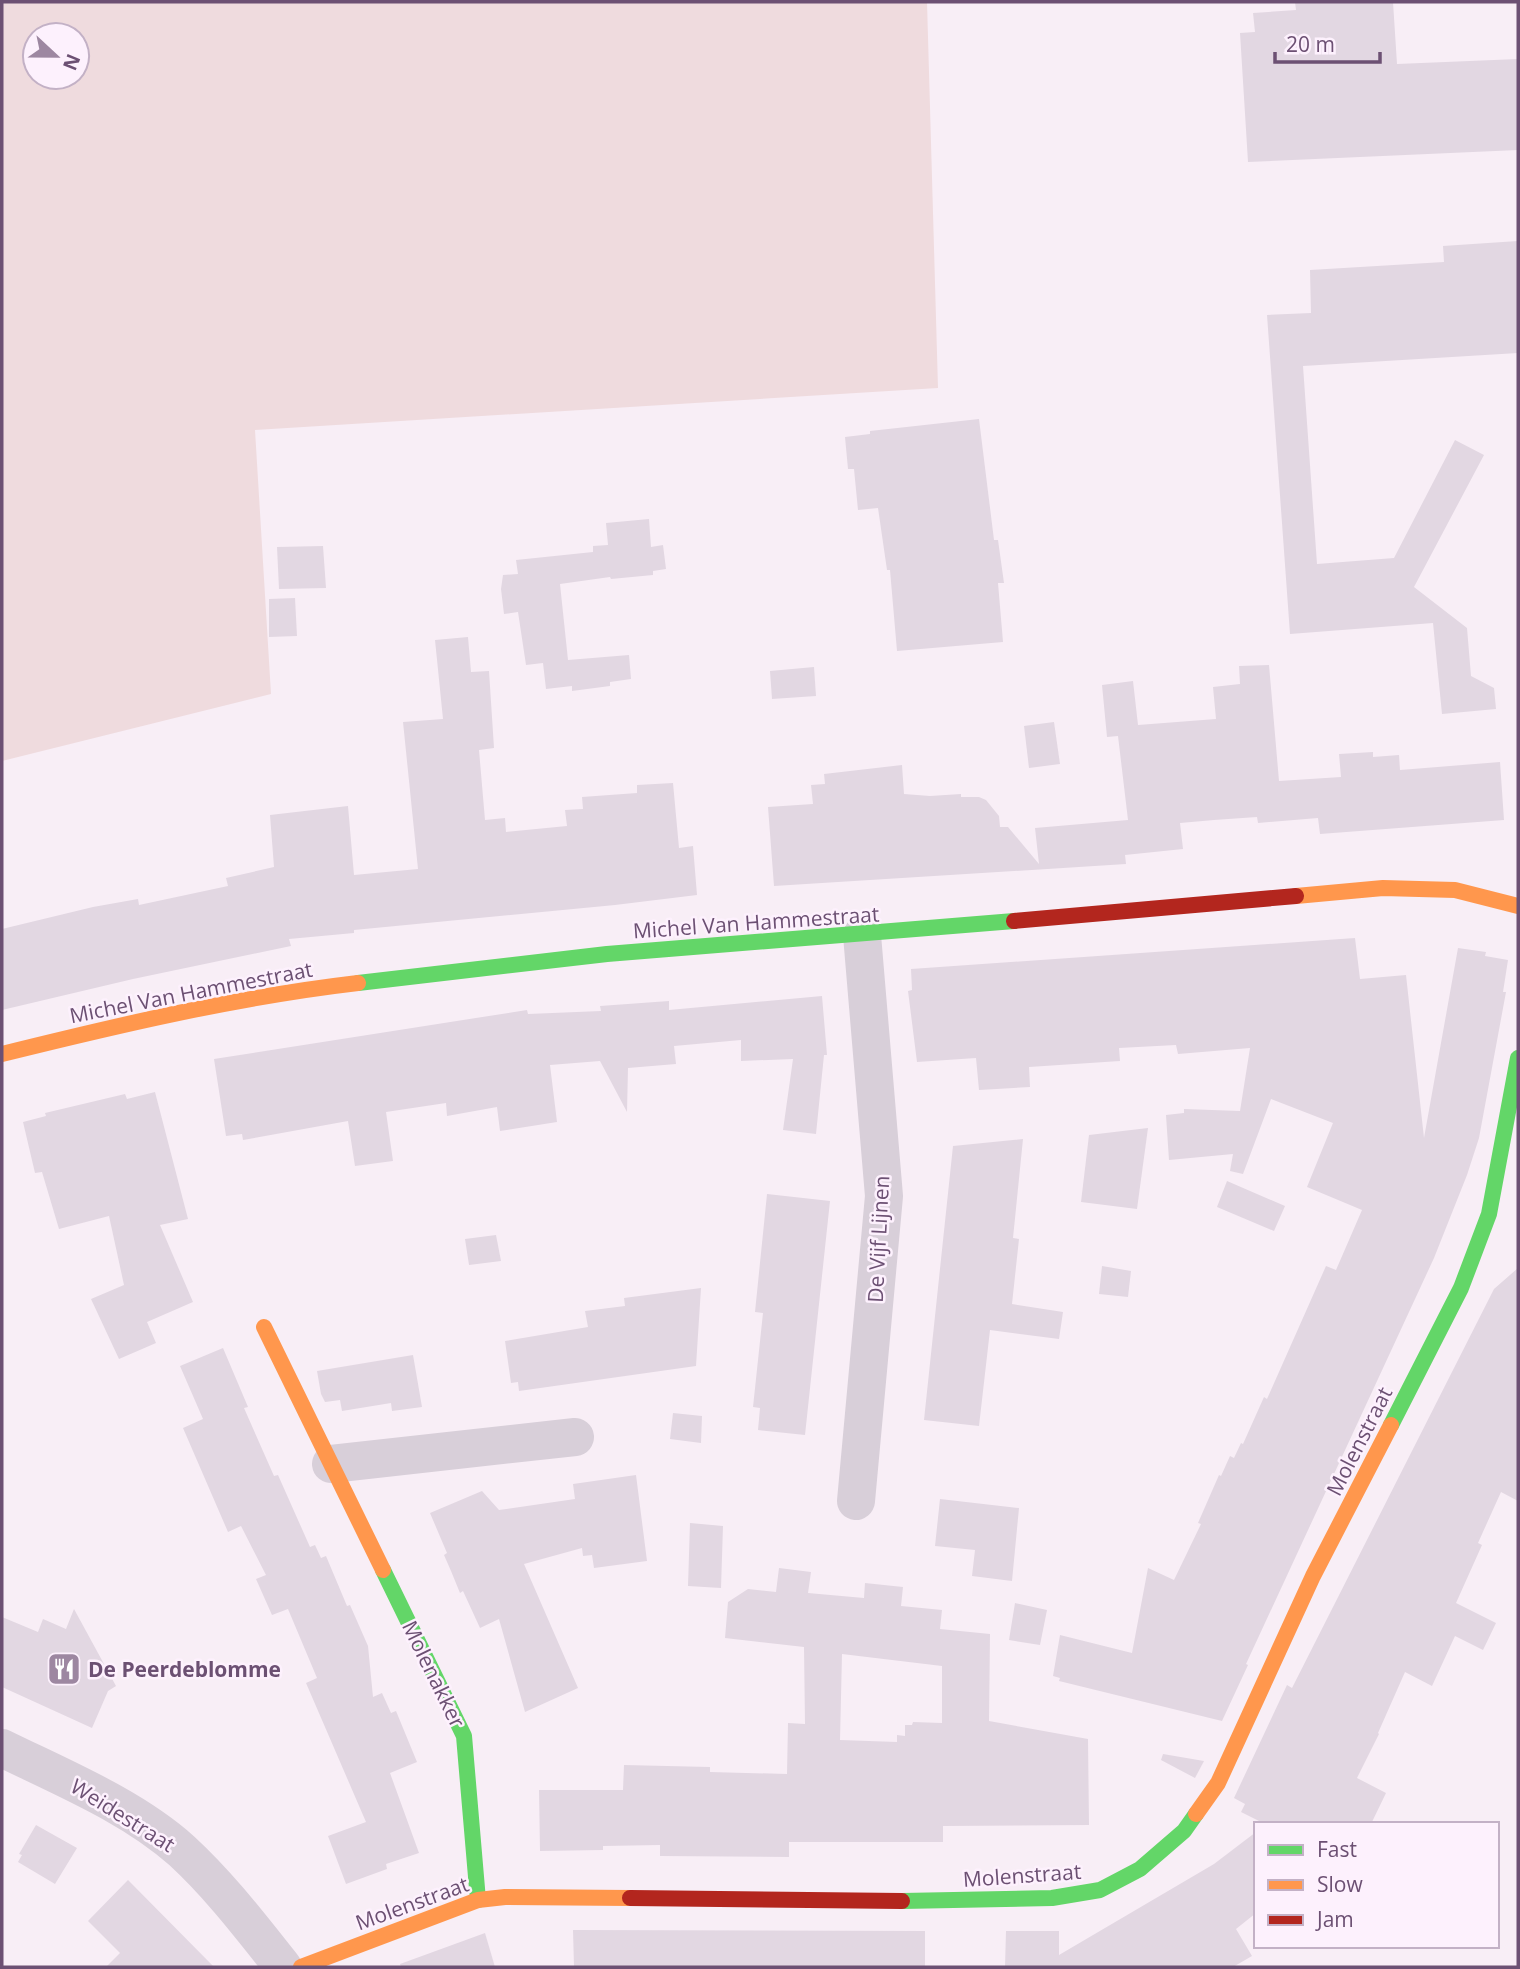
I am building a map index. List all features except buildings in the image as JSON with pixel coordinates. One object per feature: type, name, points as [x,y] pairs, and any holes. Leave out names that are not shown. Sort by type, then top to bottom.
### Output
[{"type":"street","name":"Michel Van Hammestraat","points":[[2,1054],[122,1024],[314,988],[607,954],[862,935],[1383,888],[1455,890],[1518,906]]},
{"type":"street","name":"De Vijf Lijnen","points":[[856,1501],[884,1196],[862,935]]},
{"type":"street","name":"Molenstraat","points":[[301,1967],[478,1900],[518,1897],[950,1901],[1052,1898],[1100,1890],[1140,1869],[1184,1831],[1218,1783],[1313,1576],[1461,1288],[1489,1214],[1518,1058]]},
{"type":"street","name":"Molenakker","points":[[264,1327],[464,1736],[478,1900]]},
{"type":"street","points":[[331,1464],[575,1437]]},
{"type":"street","name":"Weidestraat","points":[[2,1748],[85,1788],[140,1821],[181,1850],[227,1897],[283,1967]]},
{"type":"shaded area","points":[[2,2],[927,2],[938,388],[255,430],[271,694],[2,761]]},
{"type":"traffic: fast","points":[[358,983],[607,954],[1014,921]]},
{"type":"traffic: fast","points":[[1391,1425],[1461,1288],[1489,1214],[1518,1058]]},
{"type":"traffic: fast","points":[[383,1570],[464,1736],[478,1900]]},
{"type":"traffic: fast","points":[[902,1901],[1052,1898],[1100,1890],[1140,1869],[1184,1831],[1196,1814]]},
{"type":"traffic: slow","points":[[1296,896],[1383,888],[1455,890],[1518,906]]},
{"type":"traffic: slow","points":[[2,1054],[223,1004],[358,983]]},
{"type":"traffic: slow","points":[[264,1327],[383,1570]]},
{"type":"traffic: slow","points":[[1196,1814],[1218,1783],[1313,1576],[1391,1425]]},
{"type":"traffic: slow","points":[[301,1967],[478,1900],[505,1897],[630,1898]]},
{"type":"traffic: jam","points":[[1014,921],[1296,896]]},
{"type":"traffic: jam","points":[[630,1898],[902,1901]]},
{"type":"place","name":"De Peerdeblomme","points":[[64,1669]]}]
